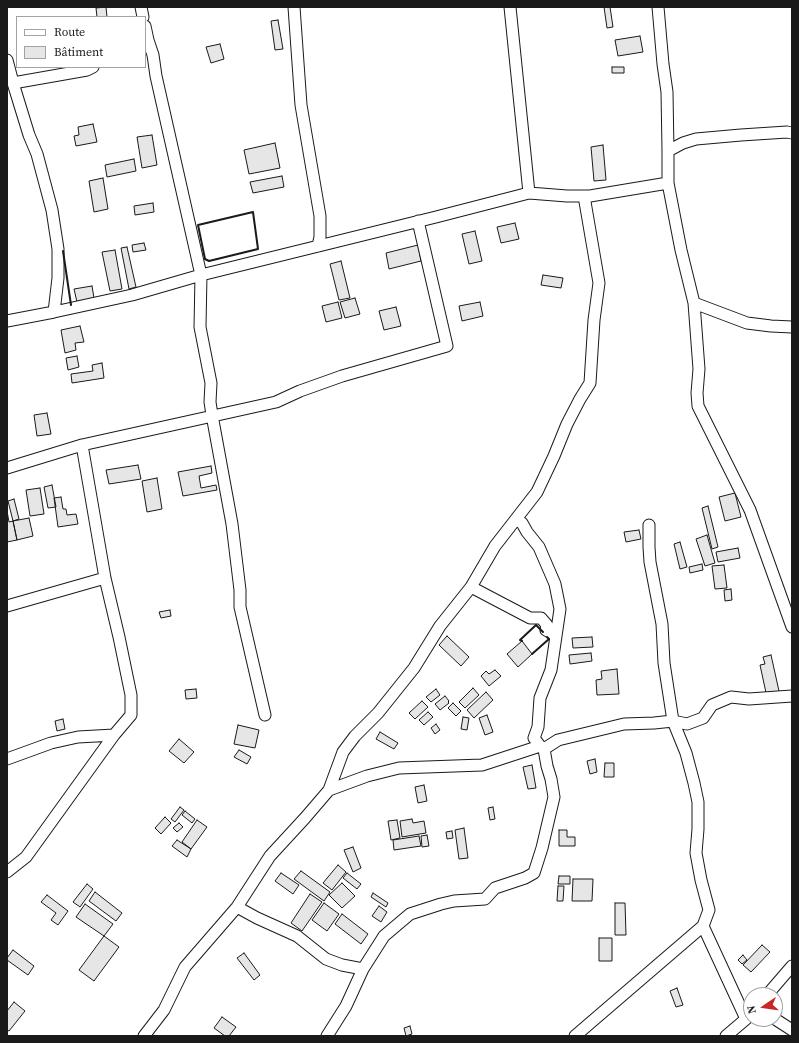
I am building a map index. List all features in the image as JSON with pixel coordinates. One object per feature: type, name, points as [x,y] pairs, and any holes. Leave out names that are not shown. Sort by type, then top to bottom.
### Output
[{"type":"street","points":[[294,7],[301,105],[320,216],[320,237],[318,246]]},
{"type":"street","points":[[510,7],[529,193]]},
{"type":"street","points":[[658,7],[667,92],[668,183],[681,250],[694,303],[698,369],[698,406],[750,510],[792,627]]},
{"type":"street","points":[[146,31],[149,55],[156,76],[200,275],[200,327],[211,383],[210,402],[232,524],[240,590],[240,607],[264,715]]},
{"type":"street","points":[[7,60],[29,135],[37,154],[52,210],[58,249],[58,278],[54,312]]},
{"type":"street","points":[[13,83],[87,70],[91,68]]},
{"type":"street","points":[[668,151],[683,143],[696,139],[787,132],[792,133]]},
{"type":"street","points":[[7,321],[132,295],[200,275],[529,193],[590,196],[668,183]]},
{"type":"street","points":[[144,1036],[164,1010],[185,967],[237,907],[270,856],[329,790],[343,752],[378,713],[414,668],[440,626],[471,587],[495,546],[537,492],[580,399],[590,383],[594,320],[599,283],[584,196]]},
{"type":"street","points":[[7,468],[82,445],[276,402],[300,391],[342,376],[448,346],[418,221]]},
{"type":"street","points":[[694,303],[747,323],[792,327]]},
{"type":"street","points":[[7,872],[26,858],[130,715],[131,696],[105,578],[82,445]]},
{"type":"street","points":[[327,1036],[346,1006],[363,969],[384,936],[410,914],[454,901],[485,900],[495,888],[525,878],[534,873],[542,848],[554,797],[551,779],[542,748],[534,738],[538,727],[540,698],[551,670],[560,609],[555,584],[539,547],[522,523],[516,520]]},
{"type":"street","points":[[574,1036],[703,926],[709,910],[696,853],[698,802],[686,753],[673,721],[664,663],[662,624],[650,562],[649,525]]},
{"type":"street","points":[[7,606],[105,578]]},
{"type":"street","points":[[471,587],[530,618],[541,618],[547,625],[546,630],[556,636]]},
{"type":"street","points":[[329,790],[367,776],[399,768],[482,765],[542,748],[558,740],[624,724],[673,721],[687,724],[703,718],[712,705],[731,697],[749,699],[792,696]]},
{"type":"street","points":[[7,759],[51,743],[78,737],[114,735]]},
{"type":"street","points":[[237,907],[257,918],[297,936],[326,959],[342,965],[363,969]]},
{"type":"street","points":[[703,926],[743,1004]]},
{"type":"street","points":[[774,987],[792,966]]},
{"type":"street","points":[[726,1036],[743,1021]]},
{"type":"street","points":[[783,1024],[792,1030]]},
{"type":"building","points":[[106,7],[107,16],[97,16],[96,8]]},
{"type":"building","points":[[604,7],[610,7],[613,27],[607,28]]},
{"type":"building","points":[[278,20],[283,49],[275,50],[271,21]]},
{"type":"building","points":[[640,36],[643,52],[618,56],[615,40]]},
{"type":"building","points":[[220,44],[224,59],[211,63],[206,47]]},
{"type":"building","points":[[612,67],[624,67],[624,73],[612,73]]},
{"type":"building","points":[[93,124],[97,142],[76,146],[74,136],[79,135],[78,127]]},
{"type":"building","points":[[152,135],[157,165],[142,168],[137,137]]},
{"type":"building","points":[[275,143],[280,168],[249,174],[244,150]]},
{"type":"building","points":[[603,145],[606,180],[594,181],[591,147]]},
{"type":"building","points":[[134,159],[136,171],[107,177],[105,165]]},
{"type":"building","points":[[282,176],[284,187],[253,193],[250,182]]},
{"type":"building","points":[[103,178],[108,209],[94,212],[89,181]]},
{"type":"building","points":[[153,203],[154,212],[135,215],[134,206]]},
{"type":"building","points":[[515,223],[519,239],[501,243],[497,227]]},
{"type":"building","points":[[475,231],[482,261],[469,264],[462,234]]},
{"type":"building","points":[[144,243],[146,250],[133,252],[132,245]]},
{"type":"building","points":[[418,245],[421,261],[389,269],[386,253]]},
{"type":"building","points":[[127,247],[136,287],[129,289],[121,248]]},
{"type":"building","points":[[115,250],[122,289],[110,291],[102,252]]},
{"type":"building","points":[[341,261],[350,298],[339,300],[330,264]]},
{"type":"building","points":[[543,275],[563,278],[561,288],[541,285]]},
{"type":"building","points":[[92,286],[94,298],[77,302],[74,289]]},
{"type":"building","points":[[355,298],[360,314],[345,318],[340,302]]},
{"type":"building","points":[[338,302],[342,318],[326,322],[322,306]]},
{"type":"building","points":[[480,302],[483,316],[462,321],[459,306]]},
{"type":"building","points":[[396,307],[401,326],[384,330],[379,311]]},
{"type":"building","points":[[80,326],[84,342],[75,343],[76,350],[65,353],[61,330]]},
{"type":"building","points":[[77,356],[79,367],[68,370],[66,358]]},
{"type":"building","points":[[102,363],[104,378],[72,383],[71,374],[93,371],[92,365]]},
{"type":"building","points":[[47,413],[51,434],[37,436],[34,415]]},
{"type":"building","points":[[138,465],[141,479],[109,484],[106,470]]},
{"type":"building","points":[[211,466],[212,473],[199,476],[201,488],[216,485],[217,490],[183,496],[178,472]]},
{"type":"building","points":[[157,478],[162,509],[147,512],[142,481]]},
{"type":"building","points":[[52,485],[56,507],[48,508],[44,487]]},
{"type":"building","points":[[40,488],[44,514],[30,516],[26,490]]},
{"type":"building","points":[[735,493],[741,517],[725,521],[719,497]]},
{"type":"building","points":[[61,497],[63,509],[66,509],[67,515],[76,514],[78,524],[58,527],[54,498]]},
{"type":"building","points":[[14,499],[19,519],[13,521],[8,501]]},
{"type":"building","points":[[708,506],[718,547],[712,549],[702,508]]},
{"type":"building","points":[[7,511],[9,522],[13,521],[17,540],[7,542]]},
{"type":"building","points":[[29,518],[33,536],[17,540],[13,521]]},
{"type":"building","points":[[639,530],[641,539],[626,542],[624,532]]},
{"type":"building","points":[[707,535],[715,563],[705,566],[696,539]]},
{"type":"building","points":[[680,542],[687,567],[680,569],[674,544]]},
{"type":"building","points":[[738,548],[740,558],[718,562],[716,552]]},
{"type":"building","points":[[702,564],[703,570],[690,573],[689,567]]},
{"type":"building","points":[[724,565],[727,588],[715,589],[712,566]]},
{"type":"building","points":[[731,589],[732,600],[725,601],[724,590]]},
{"type":"building","points":[[170,610],[171,616],[161,618],[159,612]]},
{"type":"building","points":[[447,636],[469,657],[461,666],[439,645]]},
{"type":"building","points":[[592,637],[593,647],[573,648],[572,638]]},
{"type":"building","points":[[522,641],[532,654],[518,667],[507,654]]},
{"type":"building","points":[[591,653],[592,661],[570,664],[569,655]]},
{"type":"building","points":[[771,655],[781,700],[768,702],[760,665],[765,664],[763,657]]},
{"type":"building","points":[[617,669],[619,694],[597,695],[596,680],[602,679],[601,671]]},
{"type":"building","points":[[495,670],[501,676],[489,686],[481,676],[486,671],[489,674]]},
{"type":"building","points":[[473,688],[479,695],[465,708],[459,702]]},
{"type":"building","points":[[196,689],[197,698],[186,699],[185,690]]},
{"type":"building","points":[[436,689],[440,695],[431,702],[426,697]]},
{"type":"building","points":[[486,692],[493,700],[474,718],[467,710]]},
{"type":"building","points":[[445,696],[449,703],[440,710],[435,704]]},
{"type":"building","points":[[422,701],[428,707],[415,719],[409,713]]},
{"type":"building","points":[[453,703],[461,711],[456,716],[448,708]]},
{"type":"building","points":[[428,712],[433,717],[424,725],[419,720]]},
{"type":"building","points":[[487,715],[493,732],[485,735],[479,718]]},
{"type":"building","points":[[463,717],[469,718],[467,730],[461,729]]},
{"type":"building","points":[[63,719],[65,729],[57,731],[55,721]]},
{"type":"building","points":[[436,724],[440,730],[435,734],[431,728]]},
{"type":"building","points":[[238,725],[259,730],[255,748],[234,744]]},
{"type":"building","points":[[380,732],[398,743],[394,749],[376,739]]},
{"type":"building","points":[[179,739],[194,752],[184,763],[169,751]]},
{"type":"building","points":[[239,750],[251,757],[247,764],[234,757]]},
{"type":"building","points":[[595,759],[597,772],[590,774],[587,761]]},
{"type":"building","points":[[605,763],[614,763],[614,777],[604,777]]},
{"type":"building","points":[[532,765],[536,788],[528,789],[523,767]]},
{"type":"building","points":[[424,785],[427,801],[418,803],[415,787]]},
{"type":"building","points":[[180,807],[184,810],[175,822],[171,819]]},
{"type":"building","points":[[493,807],[495,819],[490,820],[488,808]]},
{"type":"building","points":[[185,811],[195,819],[192,823],[182,815]]},
{"type":"building","points":[[165,817],[171,823],[161,834],[155,828]]},
{"type":"building","points":[[412,819],[413,823],[424,821],[426,833],[402,837],[400,821]]},
{"type":"building","points":[[197,820],[207,827],[191,849],[182,842]]},
{"type":"building","points":[[397,820],[400,838],[391,840],[388,821]]},
{"type":"building","points":[[179,823],[183,827],[177,832],[173,828]]},
{"type":"building","points":[[464,828],[468,858],[459,859],[455,830]]},
{"type":"building","points":[[559,830],[567,830],[567,837],[575,837],[575,846],[559,846]]},
{"type":"building","points":[[452,831],[453,838],[447,839],[446,832]]},
{"type":"building","points":[[427,835],[429,846],[422,847],[421,836]]},
{"type":"building","points":[[419,836],[421,846],[394,850],[393,840]]},
{"type":"building","points":[[177,840],[191,849],[187,857],[172,846]]},
{"type":"building","points":[[353,847],[361,868],[353,872],[344,850]]},
{"type":"building","points":[[338,865],[346,872],[332,890],[323,883]]},
{"type":"building","points":[[301,871],[330,892],[324,901],[294,879]]},
{"type":"building","points":[[281,873],[299,885],[293,894],[275,881]]},
{"type":"building","points":[[347,873],[361,884],[357,889],[343,878]]},
{"type":"building","points":[[559,876],[570,876],[570,884],[558,884]]},
{"type":"building","points":[[573,879],[593,879],[592,901],[572,901]]},
{"type":"building","points":[[342,883],[355,896],[342,908],[329,895]]},
{"type":"building","points":[[87,884],[93,889],[80,907],[73,902]]},
{"type":"building","points":[[558,886],[564,886],[563,901],[557,901]]},
{"type":"building","points":[[95,892],[122,913],[116,921],[89,901]]},
{"type":"building","points":[[373,893],[388,903],[386,907],[371,897]]},
{"type":"building","points":[[310,894],[322,902],[302,931],[291,923]]},
{"type":"building","points":[[47,895],[68,911],[58,925],[51,920],[56,913],[41,902]]},
{"type":"building","points":[[324,903],[339,914],[327,931],[312,920]]},
{"type":"building","points":[[615,903],[625,903],[626,935],[615,935]]},
{"type":"building","points":[[85,904],[113,924],[104,936],[76,917]]},
{"type":"building","points":[[379,906],[387,912],[381,922],[372,916]]},
{"type":"building","points":[[342,914],[368,934],[361,944],[335,924]]},
{"type":"building","points":[[104,936],[119,947],[94,981],[79,970]]},
{"type":"building","points":[[599,938],[612,938],[612,961],[599,961]]},
{"type":"building","points":[[762,945],[770,952],[751,972],[743,965]]},
{"type":"building","points":[[13,950],[34,966],[28,975],[7,960]]},
{"type":"building","points":[[244,953],[260,975],[254,980],[237,958]]},
{"type":"building","points":[[743,955],[747,960],[742,964],[738,960]]},
{"type":"building","points":[[677,988],[683,1005],[676,1007],[670,991]]},
{"type":"building","points":[[14,1002],[25,1011],[9,1031],[7,1030],[7,1011]]},
{"type":"building","points":[[222,1017],[236,1027],[229,1036],[225,1036],[214,1028]]},
{"type":"building","points":[[410,1026],[412,1034],[406,1036],[404,1028]]},
{"type":"wall","points":[[253,212],[258,249],[209,261],[205,259],[198,225],[253,212]]},
{"type":"wall","points":[[63,251],[71,305]]},
{"type":"wall","points":[[522,641],[520,640],[536,625],[543,632]]},
{"type":"wall","points":[[532,654],[549,639],[547,637]]}]
